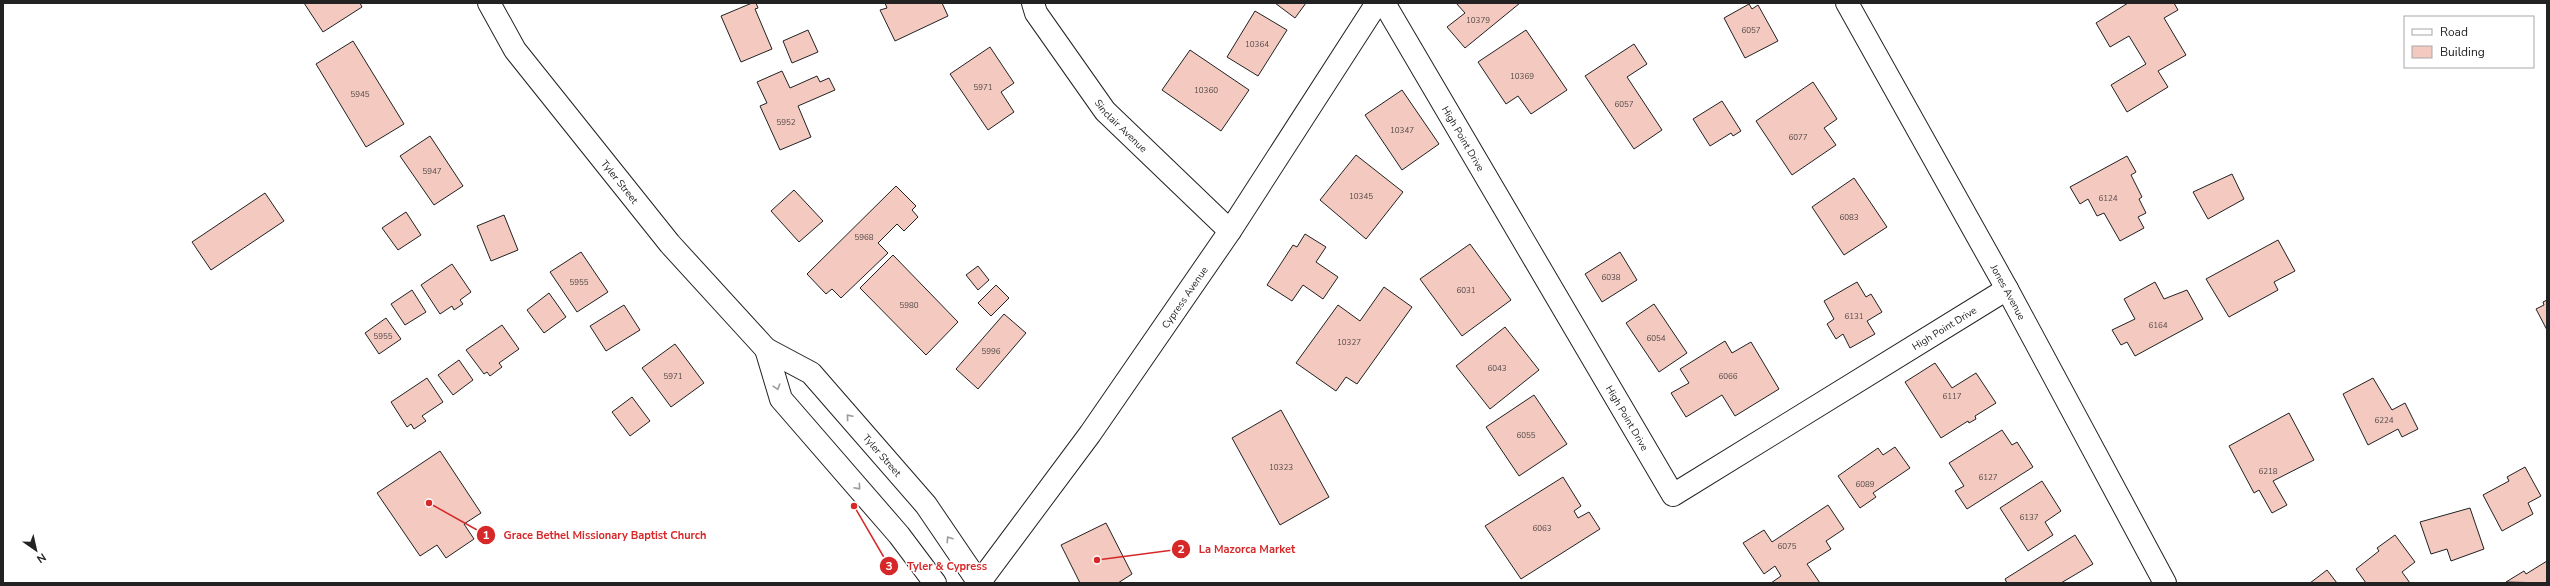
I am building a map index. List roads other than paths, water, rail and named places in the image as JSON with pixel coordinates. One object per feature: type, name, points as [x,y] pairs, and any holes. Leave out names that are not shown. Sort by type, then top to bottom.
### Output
[{"type":"street","name":"Tyler Street","points":[[489,3],[515,50],[670,244],[766,349],[811,373],[926,505],[979,583]]},
{"type":"street","name":"Sinclair Avenue","points":[[1033,3],[1036,12],[1105,111],[1230,231]]},
{"type":"street","name":"Cypress Avenue","points":[[979,583],[1090,434],[1230,231],[1377,3]]},
{"type":"street","name":"High Point Drive","points":[[1384,3],[1673,495],[2007,289]]},
{"type":"street","name":"Jones Avenue","points":[[1847,3],[2007,289],[2165,583]]},
{"type":"street","name":"Tyler Street","points":[[766,349],[781,399],[899,535],[935,583]]},
{"type":"place","name":"Grace Bethel Missionary Baptist Church","points":[[429,503]]},
{"type":"place","name":"Tyler & Cypress","points":[[854,506]]},
{"type":"place","name":"La Mazorca Market","points":[[1097,560]]}]
